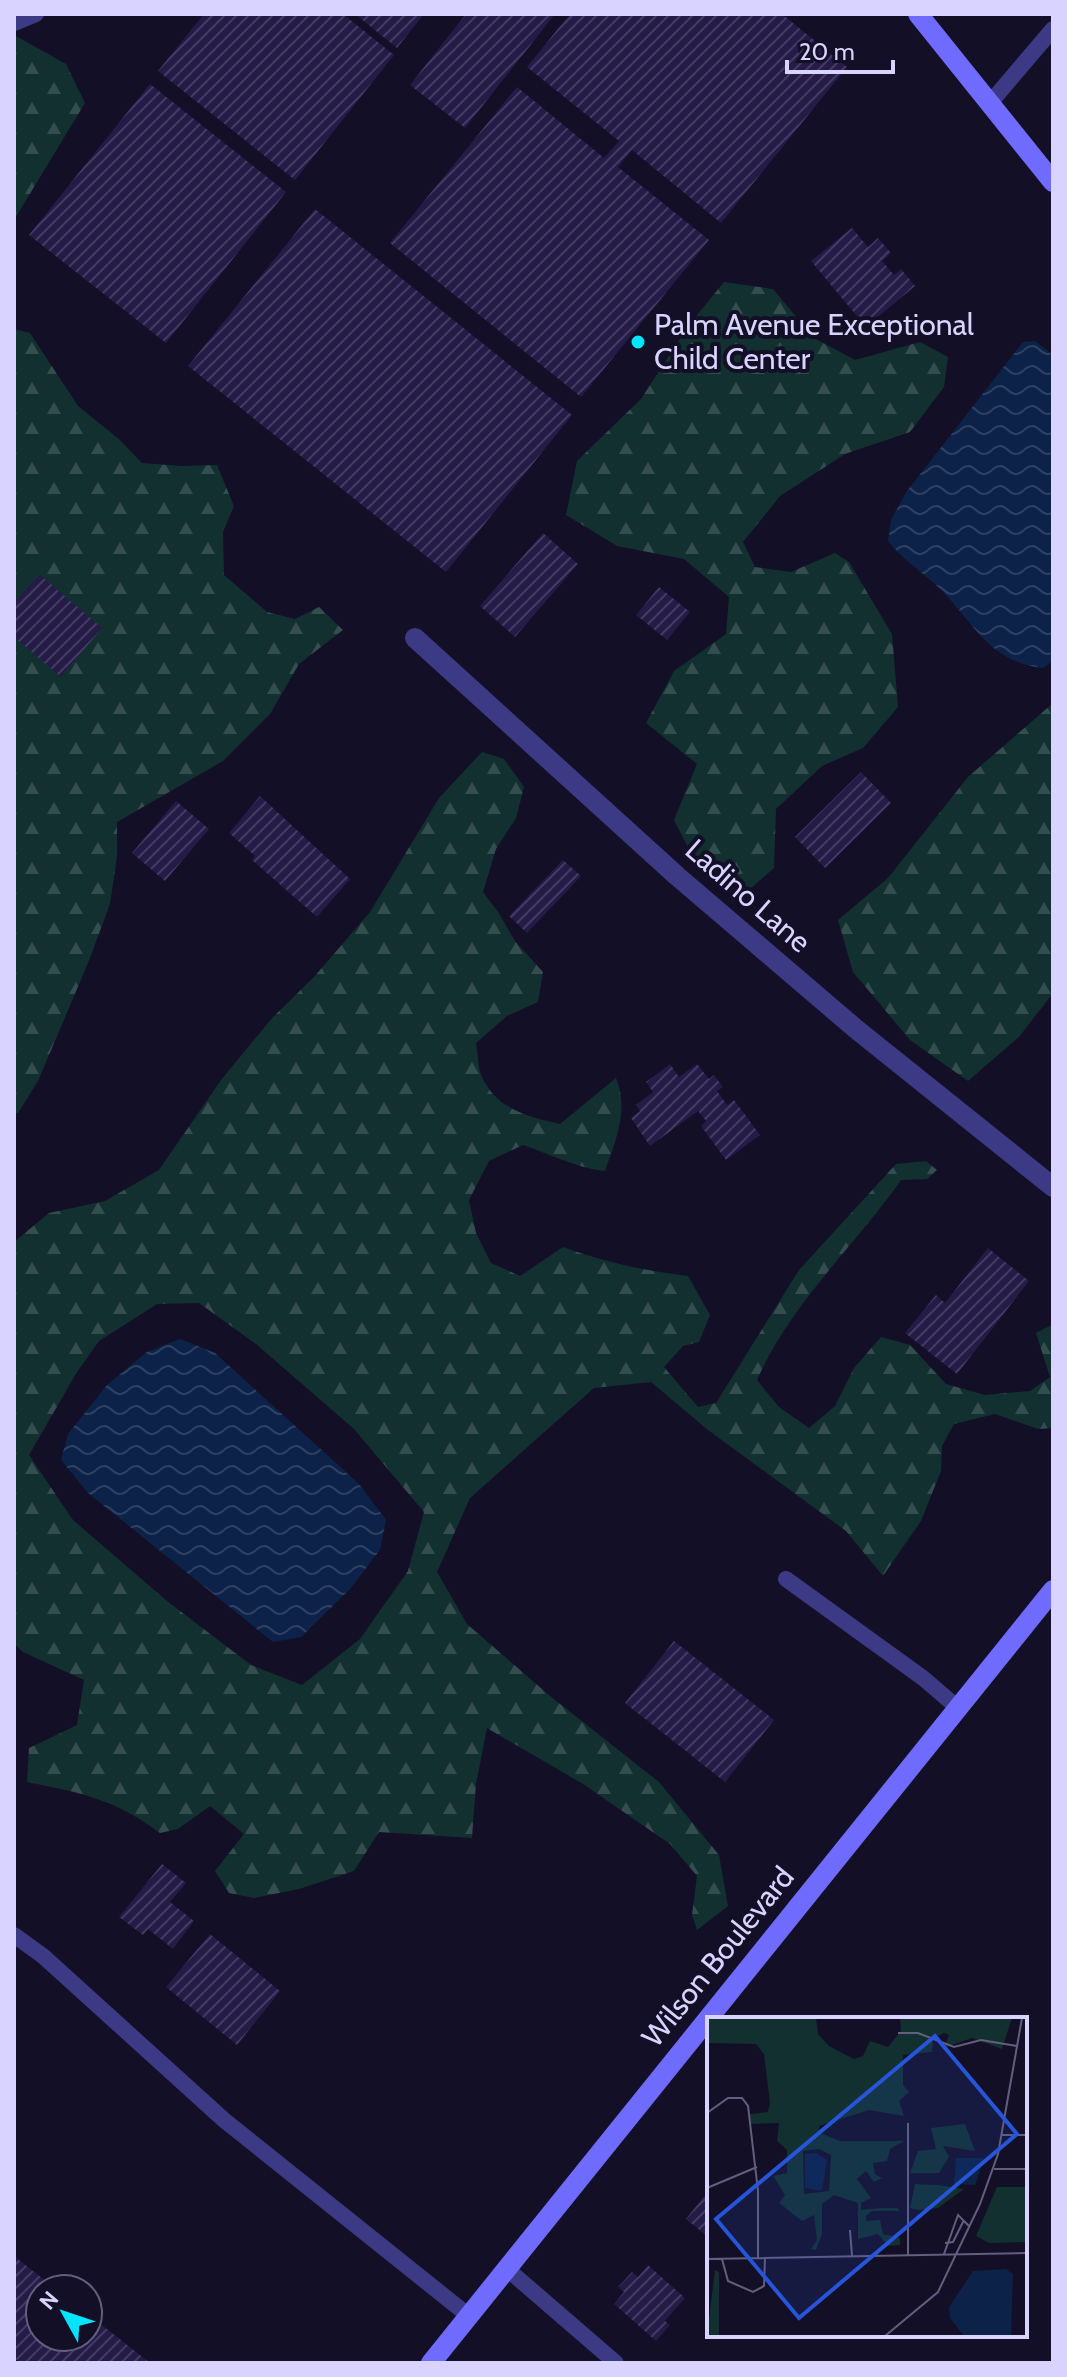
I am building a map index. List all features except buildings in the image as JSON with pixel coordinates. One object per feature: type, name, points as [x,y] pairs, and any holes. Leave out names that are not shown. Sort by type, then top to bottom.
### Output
[{"type":"main road","points":[[918,14],[1053,182]]},
{"type":"main road","name":"Wilson Boulevard","points":[[709,2017],[1053,1590]]},
{"type":"main road","name":"Wilson Boulevard","points":[[431,2363],[707,2019]]},
{"type":"street","name":"Ladino Lane","points":[[415,638],[677,876],[856,1029],[1053,1187]]},
{"type":"lane","points":[[14,23],[36,14]]},
{"type":"lane","points":[[990,103],[1053,29]]},
{"type":"lane","points":[[786,1579],[958,1708]]},
{"type":"lane","points":[[14,1935],[43,1956],[224,2120],[469,2316]]},
{"type":"lane","points":[[506,2268],[616,2363]]},
{"type":"green space","points":[[14,35],[66,64],[85,103],[14,220]]},
{"type":"green space","points":[[724,282],[773,289],[814,338],[855,360],[920,342],[948,357],[944,387],[910,432],[845,454],[780,496],[743,542],[755,567],[791,572],[835,553],[849,562],[892,634],[898,707],[863,748],[822,766],[776,809],[774,868],[744,894],[693,857],[674,820],[697,764],[646,723],[674,671],[726,634],[729,597],[684,559],[617,546],[566,515],[577,461],[641,399],[689,325]]},
{"type":"green space","points":[[14,329],[30,333],[78,406],[120,440],[142,463],[217,465],[234,506],[223,532],[224,575],[267,612],[295,619],[319,607],[343,630],[299,664],[270,714],[223,761],[117,822],[117,856],[110,904],[38,1081],[18,1113],[14,1114]]},
{"type":"green space","points":[[1053,703],[1053,993],[1019,1037],[968,1081],[910,1040],[853,972],[838,920],[888,878],[968,777]]},
{"type":"green space","points":[[482,752],[504,759],[524,787],[516,818],[496,849],[483,892],[515,941],[543,972],[538,1002],[507,1016],[476,1043],[481,1075],[487,1087],[514,1110],[560,1124],[616,1078],[620,1090],[620,1124],[605,1171],[573,1164],[523,1145],[489,1161],[469,1200],[476,1233],[491,1263],[520,1276],[563,1247],[625,1265],[688,1276],[710,1315],[699,1342],[683,1346],[664,1367],[698,1407],[716,1403],[799,1270],[896,1164],[926,1161],[937,1170],[927,1179],[901,1180],[787,1326],[757,1380],[779,1407],[809,1428],[835,1406],[854,1368],[881,1337],[910,1345],[946,1384],[985,1395],[1030,1391],[1050,1377],[1036,1333],[1053,1324],[1053,1428],[1038,1429],[995,1414],[954,1424],[942,1446],[941,1471],[921,1521],[883,1576],[846,1531],[708,1430],[651,1382],[594,1388],[470,1498],[437,1572],[467,1624],[550,1696],[659,1782],[719,1855],[728,1906],[697,1930],[692,1915],[697,1876],[670,1844],[583,1784],[487,1728],[476,1784],[472,1838],[379,1832],[354,1871],[299,1889],[254,1898],[229,1893],[215,1871],[244,1834],[210,1806],[178,1829],[160,1833],[128,1812],[97,1799],[27,1782],[29,1748],[77,1725],[84,1680],[23,1652],[14,1644],[14,1242],[49,1213],[105,1201],[159,1170],[221,1080],[273,1017],[314,977],[370,912],[439,798]],"holes":[[[199,1303],[256,1344],[354,1429],[424,1512],[408,1571],[360,1639],[302,1685],[251,1665],[167,1601],[73,1520],[29,1455],[77,1372],[99,1341],[157,1304]]]},
{"type":"water","points":[[1035,341],[1053,355],[1053,661],[1043,668],[1024,664],[995,649],[938,587],[888,541],[891,520],[907,491],[1023,342]]},
{"type":"water","points":[[180,1339],[215,1353],[359,1484],[386,1520],[380,1550],[350,1589],[301,1637],[273,1642],[88,1493],[61,1460],[68,1434],[107,1385],[147,1352]]},
{"type":"place","name":"Palm Avenue Exceptional Child Center","points":[[638,342]]}]
